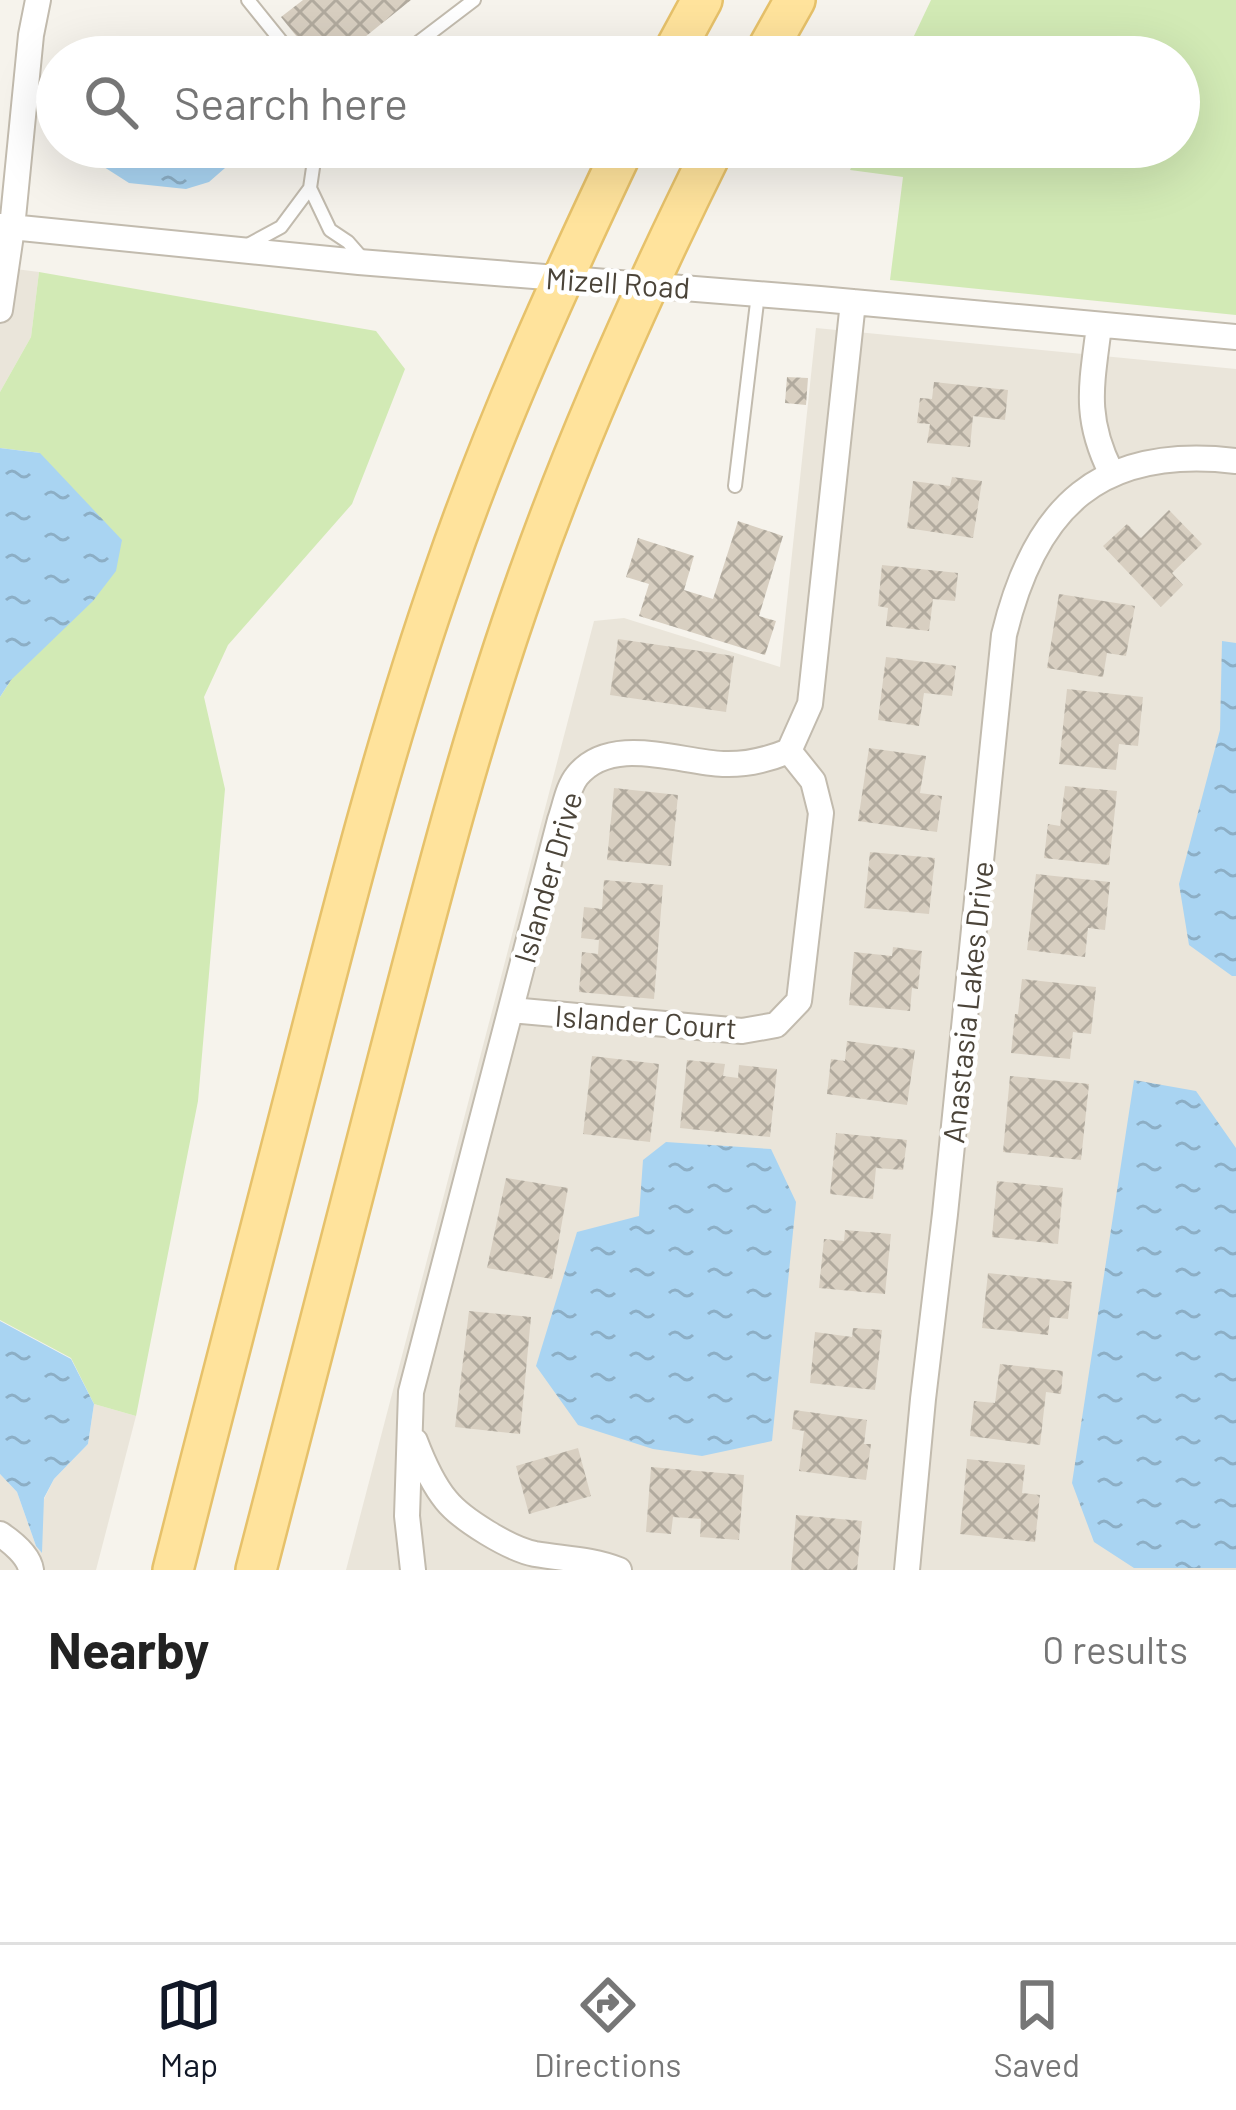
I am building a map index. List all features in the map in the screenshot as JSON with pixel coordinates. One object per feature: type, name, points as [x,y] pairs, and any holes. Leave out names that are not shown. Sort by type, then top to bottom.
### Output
[{"type":"main road","points":[[682,36],[702,0]]},
{"type":"main road","points":[[775,36],[795,0]]},
{"type":"main road","points":[[172,1570],[398,712],[496,434],[614,168]]},
{"type":"main road","points":[[256,1570],[476,732],[527,578],[585,429],[646,284],[704,168]]},
{"type":"street","points":[[0,310],[6,227],[38,0]]},
{"type":"street","name":"Mizell Road","points":[[6,227],[367,263],[1236,337]]},
{"type":"street","points":[[789,752],[811,704],[853,302]]},
{"type":"street","points":[[1099,326],[1091,415],[1111,472]]},
{"type":"street","name":"Anastasia Lakes Drive","points":[[908,1570],[1004,634],[1014,593],[1040,539],[1067,502],[1111,472],[1201,457],[1236,461]]},
{"type":"street","name":"Islander Drive","points":[[413,1570],[406,1516],[411,1392],[574,779],[593,760],[621,752],[725,764],[766,760],[789,752]]},
{"type":"street","name":"Islander Court","points":[[511,1010],[742,1031],[776,1024],[799,1001],[821,813],[813,781],[789,752]]},
{"type":"street","points":[[410,1428],[426,1469],[448,1504],[489,1533],[530,1553],[598,1561],[619,1570]]},
{"type":"street","points":[[0,1534],[30,1563],[31,1570]]},
{"type":"lane","points":[[269,0],[253,5],[278,36]]},
{"type":"lane","points":[[427,36],[474,0]]},
{"type":"lane","points":[[239,250],[281,227],[310,188],[313,168]]},
{"type":"lane","points":[[310,188],[330,230],[367,263]]},
{"type":"lane","points":[[735,486],[758,294]]},
{"type":"shaded area","points":[[0,267],[39,272],[31,337],[0,392]]},
{"type":"shaded area","points":[[816,328],[1236,369],[1236,1570],[346,1570],[594,621],[624,618],[780,667]]},
{"type":"shaded area","points":[[94,1404],[136,1416],[96,1570],[0,1570],[0,1474],[17,1492],[36,1546],[44,1499],[54,1479],[88,1444]]},
{"type":"green space","points":[[931,0],[1236,0],[1236,315],[890,280],[903,177],[851,168],[1200,168],[1200,36],[914,36]]},
{"type":"green space","points":[[39,272],[376,331],[405,369],[352,504],[228,645],[204,697],[225,789],[198,1101],[136,1416],[94,1404],[71,1358],[0,1320],[0,697],[11,680],[40,453],[0,448],[0,392],[31,337]]},
{"type":"water","points":[[106,168],[225,168],[209,182],[186,189],[129,183]]},
{"type":"water","points":[[0,448],[40,453],[122,540],[116,571],[93,601],[11,680],[0,697]]},
{"type":"water","points":[[1222,641],[1236,643],[1236,976],[1189,945],[1179,884],[1220,730]]},
{"type":"water","points":[[1134,1080],[1196,1091],[1236,1148],[1236,1568],[1134,1568],[1094,1542],[1072,1483]]},
{"type":"water","points":[[666,1142],[771,1149],[796,1202],[772,1441],[702,1456],[653,1449],[578,1425],[536,1366],[577,1232],[639,1216],[643,1160]]},
{"type":"water","points":[[0,1321],[71,1359],[94,1404],[88,1444],[54,1479],[44,1498],[42,1553],[17,1492],[0,1474]]},
{"type":"building","points":[[303,0],[411,0],[366,36],[296,36],[281,17]]},
{"type":"building","points":[[787,377],[808,378],[806,405],[785,403]]},
{"type":"building","points":[[934,382],[1008,390],[1005,420],[973,416],[970,447],[927,443],[930,424],[917,423],[920,398],[932,399]]},
{"type":"building","points":[[952,477],[982,481],[973,538],[907,528],[913,481],[950,486]]},
{"type":"building","points":[[1169,510],[1202,544],[1172,573],[1183,585],[1161,607],[1103,546],[1127,524],[1141,538]]},
{"type":"building","points":[[738,521],[783,536],[759,616],[776,621],[765,655],[639,616],[649,584],[626,577],[638,538],[694,556],[684,590],[713,599]]},
{"type":"building","points":[[882,565],[958,573],[955,601],[933,599],[929,631],[886,626],[888,608],[878,606]]},
{"type":"building","points":[[1059,594],[1135,606],[1126,656],[1107,653],[1103,677],[1047,668]]},
{"type":"building","points":[[618,639],[734,656],[726,712],[610,695]]},
{"type":"building","points":[[886,657],[956,666],[952,696],[924,693],[919,726],[878,720]]},
{"type":"building","points":[[1067,689],[1143,697],[1138,746],[1119,744],[1116,770],[1059,764]]},
{"type":"building","points":[[869,748],[926,756],[920,793],[942,796],[937,832],[858,821]]},
{"type":"building","points":[[1065,786],[1117,791],[1109,865],[1044,858],[1048,824],[1060,826]]},
{"type":"building","points":[[614,788],[678,795],[671,866],[607,860]]},
{"type":"building","points":[[870,852],[935,858],[929,914],[864,908]]},
{"type":"building","points":[[1036,874],[1110,882],[1105,930],[1088,928],[1085,957],[1027,950]]},
{"type":"building","points":[[604,880],[663,885],[654,999],[579,992],[582,952],[598,954],[599,940],[581,938],[584,907],[602,909]]},
{"type":"building","points":[[893,947],[922,951],[910,1011],[849,1005],[854,952],[892,956]]},
{"type":"building","points":[[1022,979],[1096,987],[1091,1034],[1073,1032],[1070,1059],[1011,1053]]},
{"type":"building","points":[[847,1041],[915,1050],[907,1105],[827,1094],[831,1059],[845,1061]]},
{"type":"building","points":[[592,1056],[659,1064],[650,1142],[583,1134]]},
{"type":"building","points":[[687,1060],[725,1064],[723,1076],[738,1078],[739,1065],[777,1069],[770,1137],[680,1128]]},
{"type":"building","points":[[1010,1076],[1089,1084],[1081,1160],[1003,1152]]},
{"type":"building","points":[[836,1133],[907,1140],[903,1170],[876,1168],[873,1199],[830,1194]]},
{"type":"building","points":[[506,1178],[568,1188],[552,1279],[487,1268]]},
{"type":"building","points":[[997,1181],[1063,1188],[1058,1244],[992,1237]]},
{"type":"building","points":[[845,1230],[891,1234],[885,1294],[819,1288],[824,1239],[844,1241]]},
{"type":"building","points":[[988,1273],[1072,1282],[1068,1319],[1050,1317],[1048,1335],[982,1328]]},
{"type":"building","points":[[469,1311],[531,1317],[520,1434],[455,1427]]},
{"type":"building","points":[[853,1328],[882,1330],[875,1390],[810,1383],[815,1332],[852,1337]]},
{"type":"building","points":[[1000,1364],[1063,1371],[1061,1394],[1046,1392],[1040,1445],[970,1436],[974,1401],[995,1403]]},
{"type":"building","points":[[794,1410],[867,1420],[864,1444],[871,1444],[866,1480],[799,1471],[804,1431],[792,1429]]},
{"type":"building","points":[[578,1448],[591,1496],[529,1514],[516,1466]]},
{"type":"building","points":[[967,1459],[1025,1465],[1022,1493],[1040,1495],[1035,1542],[960,1534]]},
{"type":"building","points":[[651,1467],[744,1475],[739,1540],[700,1537],[701,1519],[673,1517],[671,1534],[646,1532]]},
{"type":"building","points":[[796,1515],[862,1521],[857,1570],[791,1570]]}]
